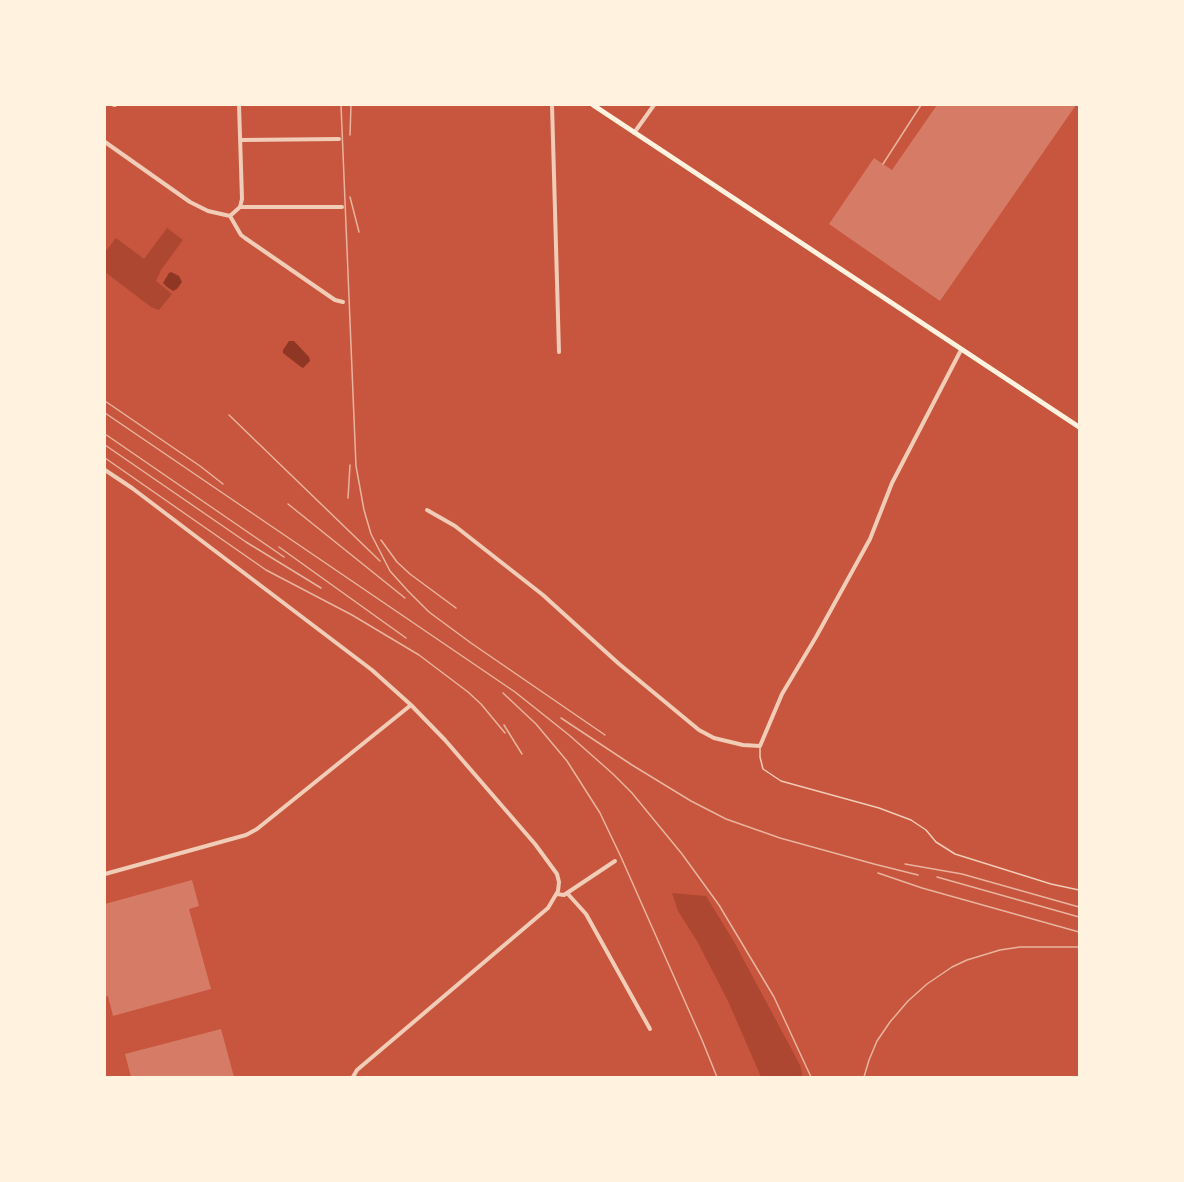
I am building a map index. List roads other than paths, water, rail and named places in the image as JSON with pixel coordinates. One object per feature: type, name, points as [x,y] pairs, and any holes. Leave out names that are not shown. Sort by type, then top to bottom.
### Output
[{"type":"main road","points":[[593,105],[1079,427]]},
{"type":"street","points":[[239,105],[242,187],[240,207]]},
{"type":"street","points":[[552,105],[559,352]]},
{"type":"street","points":[[634,133],[654,105]]},
{"type":"street","points":[[240,140],[339,139]]},
{"type":"street","points":[[105,142],[190,202],[208,211],[230,216],[245,238],[335,300],[342,302]]},
{"type":"street","points":[[230,216],[240,207],[342,207]]},
{"type":"street","points":[[427,510],[455,526],[543,595],[618,663],[699,730],[714,738],[743,745],[760,746],[782,694],[816,638],[870,539],[892,483],[961,350]]},
{"type":"street","points":[[105,470],[372,670],[445,740],[535,844],[557,874],[559,886],[557,894],[548,908],[357,1070],[352,1077]]},
{"type":"street","points":[[105,874],[246,835],[257,829],[411,705]]},
{"type":"street","points":[[557,894],[564,895],[615,861]]},
{"type":"street","points":[[567,893],[586,914],[650,1029]]},
{"type":"lane","points":[[760,746],[763,769],[781,780],[879,808],[911,820],[926,830],[936,842],[955,854],[1051,884],[1079,890]]},
{"type":"railway","points":[[341,105],[356,466],[371,534],[390,571],[429,612],[605,735]]},
{"type":"railway","points":[[350,135],[351,105]]},
{"type":"railway","points":[[883,164],[921,105]]},
{"type":"railway","points":[[350,197],[359,232]]},
{"type":"railway","points":[[105,401],[223,484]]},
{"type":"railway","points":[[105,413],[515,692],[613,774],[632,793],[682,854],[719,905],[774,997],[811,1077]]},
{"type":"railway","points":[[229,415],[380,561]]},
{"type":"railway","points":[[105,434],[284,557]]},
{"type":"railway","points":[[105,445],[246,542],[321,588]]},
{"type":"railway","points":[[105,458],[266,570],[352,615],[419,655],[468,692],[505,733]]},
{"type":"railway","points":[[348,498],[350,465]]},
{"type":"railway","points":[[288,504],[405,598]]},
{"type":"railway","points":[[381,540],[397,562],[410,574],[456,608]]},
{"type":"railway","points":[[279,547],[406,638]]},
{"type":"railway","points":[[503,693],[536,724],[567,761],[600,813],[717,1077]]},
{"type":"railway","points":[[561,718],[632,765],[691,801],[726,819],[780,838],[918,875]]},
{"type":"railway","points":[[504,725],[522,754]]},
{"type":"railway","points":[[905,864],[962,874],[1079,907]]},
{"type":"railway","points":[[878,873],[922,888],[1079,932]]},
{"type":"railway","points":[[937,877],[1079,917]]},
{"type":"railway","points":[[864,1077],[877,1041],[890,1022],[927,984],[952,967],[1000,950],[1020,947],[1079,947]]}]
